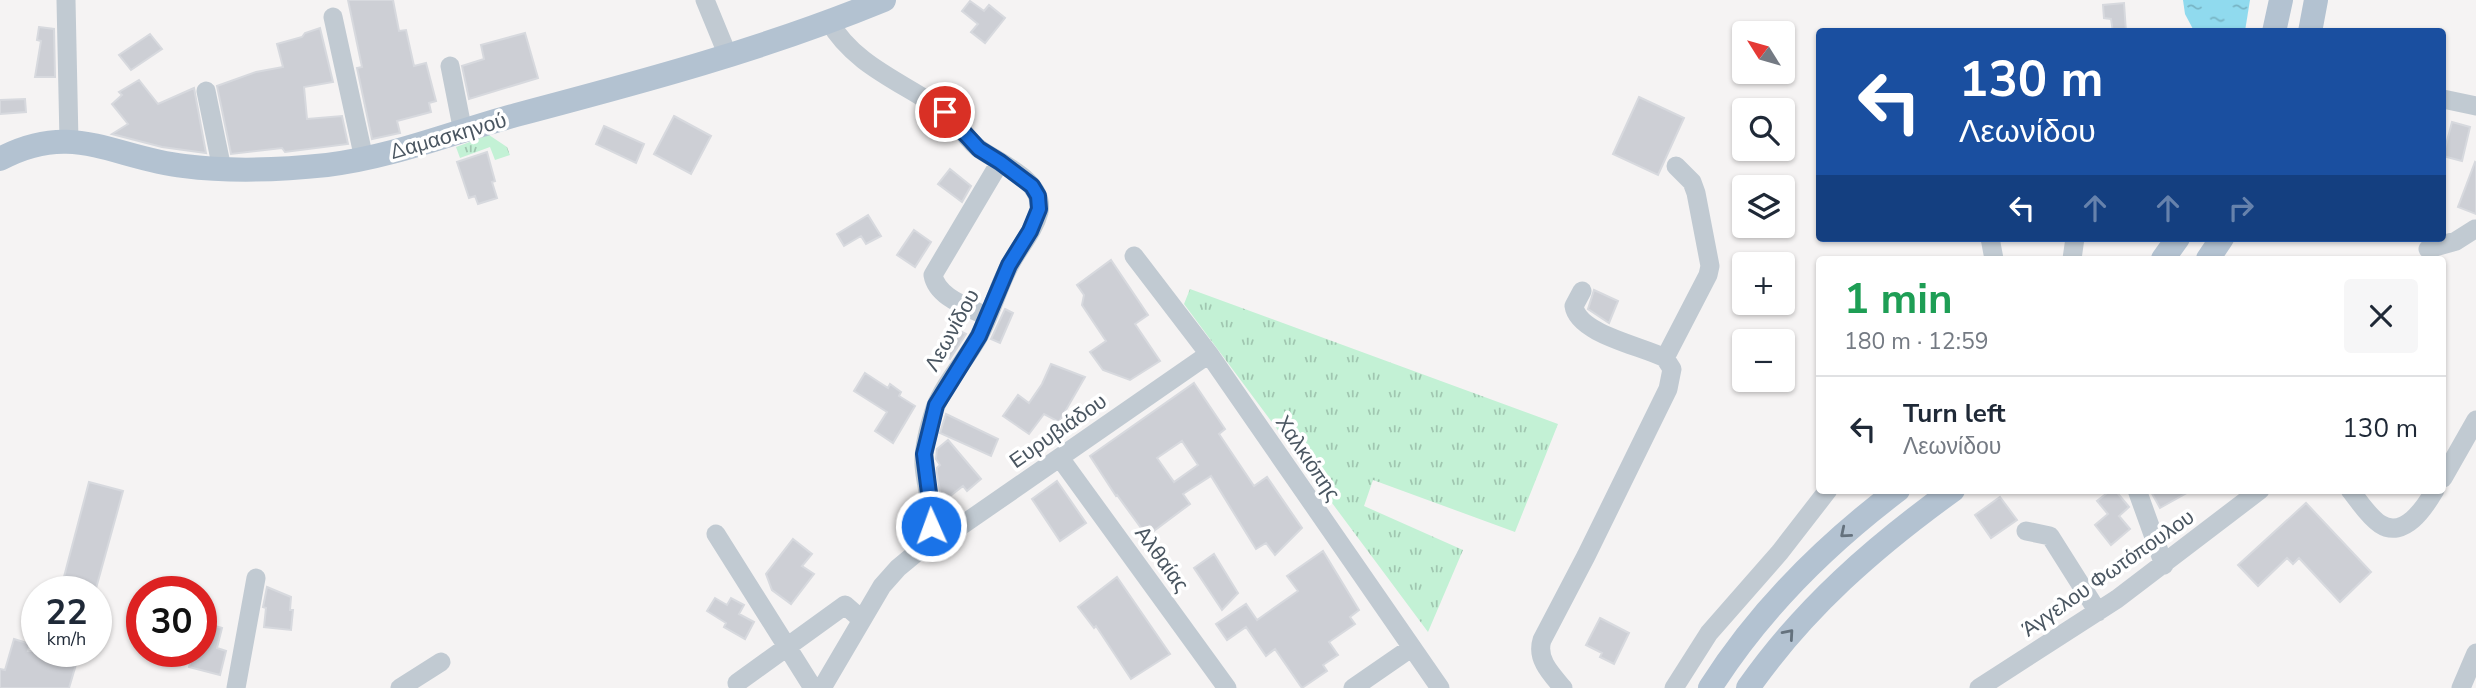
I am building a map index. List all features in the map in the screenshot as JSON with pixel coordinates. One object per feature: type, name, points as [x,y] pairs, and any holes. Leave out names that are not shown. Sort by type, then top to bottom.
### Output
[{"type":"main road","points":[[2275,28],[2281,0]]},
{"type":"main road","points":[[2310,28],[2316,0]]},
{"type":"main road","name":"Δαμασκηνού","points":[[0,159],[37,145],[69,141],[97,145],[174,165],[222,169],[302,167],[364,159],[513,116],[637,85],[829,21],[872,2]]},
{"type":"main road","points":[[1750,687],[1777,648],[1826,593],[1878,547],[1948,494]]},
{"type":"main road","points":[[1710,688],[1743,640],[1778,597],[1882,495]]},
{"type":"street","points":[[66,0],[69,141]]},
{"type":"street","points":[[705,0],[728,56]]},
{"type":"street","points":[[333,17],[364,159]]},
{"type":"street","name":"Λεωνίδου","points":[[829,21],[836,34],[851,50],[874,68],[945,112],[977,147],[1034,189],[1038,196],[1039,209],[1030,231],[1009,265],[971,350],[942,394],[932,418],[924,454],[931,516],[929,540]]},
{"type":"street","points":[[450,66],[463,132]]},
{"type":"street","points":[[206,91],[222,169]]},
{"type":"street","points":[[2446,100],[2476,106]]},
{"type":"street","points":[[988,317],[947,296],[935,286],[933,275],[1000,162]]},
{"type":"street","points":[[1665,358],[1710,266],[1696,193],[1692,182],[1676,166]]},
{"type":"street","points":[[2424,249],[2456,241],[2474,229]]},
{"type":"street","name":"Χαλκιόπης","points":[[1134,256],[1209,354],[1440,688]]},
{"type":"street","points":[[1563,688],[1542,660],[1540,645],[1668,389],[1672,369],[1665,358],[1611,337],[1584,323],[1574,310],[1582,291]]},
{"type":"street","name":"Ευρυβιάδου","points":[[929,540],[955,530],[1209,354]]},
{"type":"street","points":[[2446,473],[2476,420]]},
{"type":"street","name":"Αλθαίας","points":[[1060,458],[1227,688]]},
{"type":"street","points":[[1674,688],[1709,634],[1780,552],[1825,494]]},
{"type":"street","points":[[2138,494],[2164,565]]},
{"type":"street","name":"Άγγελου Φωτόπουλου","points":[[1979,688],[2098,612],[2164,565],[2255,494]]},
{"type":"street","points":[[2353,494],[2377,523],[2389,528],[2414,519],[2432,494]]},
{"type":"street","points":[[2026,531],[2050,536],[2098,612]]},
{"type":"street","points":[[716,534],[813,688]]},
{"type":"street","points":[[821,688],[889,577],[925,547],[929,540]]},
{"type":"street","points":[[236,688],[256,578]]},
{"type":"street","points":[[737,683],[845,605],[861,619]]},
{"type":"street","points":[[1353,688],[1411,648]]},
{"type":"street","points":[[2461,688],[2476,653]]},
{"type":"street","points":[[400,688],[441,662]]},
{"type":"green space","points":[[489,135],[507,147],[510,155],[495,160],[490,147],[460,158],[456,147]]},
{"type":"green space","points":[[1190,289],[1558,424],[1515,532],[1373,480],[1364,506],[1463,550],[1428,632],[1184,304]]},
{"type":"water","points":[[2183,0],[2250,0],[2245,28],[2192,28],[2185,14]]},
{"type":"building","points":[[348,0],[393,0],[399,31],[406,30],[414,66],[426,63],[436,101],[429,103],[431,112],[397,121],[400,133],[372,139],[357,68],[362,67]]},
{"type":"building","points":[[970,1],[984,11],[989,5],[1005,18],[985,43],[971,32],[978,24],[962,11]]},
{"type":"building","points":[[2124,3],[2126,28],[2112,28],[2111,19],[2104,18],[2103,5]]},
{"type":"building","points":[[39,27],[54,29],[55,77],[35,77],[41,41],[37,40]]},
{"type":"building","points":[[320,28],[333,82],[304,87],[307,119],[342,116],[348,144],[285,152],[282,148],[231,154],[217,86],[256,72],[283,67],[277,44],[302,37],[305,33]]},
{"type":"building","points":[[525,33],[538,78],[469,99],[462,66],[484,59],[481,45]]},
{"type":"building","points":[[150,34],[162,49],[131,70],[119,55]]},
{"type":"building","points":[[139,80],[158,104],[194,88],[206,153],[162,147],[112,134],[128,124],[112,104],[122,95],[119,92]]},
{"type":"building","points":[[1639,97],[1684,118],[1658,175],[1613,154]]},
{"type":"building","points":[[25,99],[26,112],[0,114],[0,100]]},
{"type":"building","points":[[674,116],[711,136],[691,174],[654,154]]},
{"type":"building","points":[[2452,122],[2470,127],[2462,161],[2446,157]]},
{"type":"building","points":[[604,126],[644,144],[636,163],[596,144]]},
{"type":"building","points":[[487,152],[497,198],[478,204],[475,196],[469,198],[457,162]]},
{"type":"building","points":[[2476,163],[2476,214],[2458,207]]},
{"type":"building","points":[[950,169],[971,186],[962,202],[938,184]]},
{"type":"building","points":[[868,215],[881,236],[866,244],[861,236],[844,246],[837,234]]},
{"type":"building","points":[[914,230],[931,242],[915,267],[897,255]]},
{"type":"building","points":[[1111,260],[1148,315],[1135,324],[1160,361],[1130,380],[1103,370],[1090,352],[1106,341],[1082,305],[1084,295],[1077,285]]},
{"type":"building","points":[[1594,290],[1618,301],[1609,323],[1588,309]]},
{"type":"building","points":[[1005,309],[1013,313],[1000,343],[991,339]]},
{"type":"building","points":[[952,327],[966,334],[950,359],[935,350]]},
{"type":"building","points":[[1051,364],[1085,377],[1059,422],[1044,414],[1029,434],[1003,416],[1018,395],[1029,403]]},
{"type":"building","points":[[865,373],[888,388],[890,384],[901,392],[899,396],[915,406],[893,443],[875,431],[887,412],[854,391]]},
{"type":"building","points":[[1194,383],[1225,429],[1219,434],[1254,486],[1267,477],[1302,528],[1275,555],[1266,543],[1256,549],[1211,476],[1183,494],[1190,504],[1147,536],[1090,456]],"holes":[[[1182,441],[1198,465],[1174,482],[1157,458]]]},
{"type":"building","points":[[946,414],[998,439],[991,456],[940,433]]},
{"type":"building","points":[[948,440],[981,479],[967,491],[963,486],[944,501],[941,498],[937,473],[940,465],[936,459],[937,449]]},
{"type":"building","points":[[1057,481],[1086,523],[1060,541],[1032,499]]},
{"type":"building","points":[[89,482],[123,491],[99,576],[64,576]]},
{"type":"building","points":[[2106,494],[2118,494],[2129,507],[2119,516],[2130,529],[2111,545],[2095,525],[2108,514],[2097,501]]},
{"type":"building","points":[[2152,494],[2185,494],[2160,508]]},
{"type":"building","points":[[2000,497],[2017,520],[1991,538],[1975,515]]},
{"type":"building","points":[[2306,503],[2371,572],[2340,602],[2299,558],[2293,564],[2287,558],[2258,586],[2238,565]]},
{"type":"building","points":[[793,539],[812,554],[802,566],[814,574],[791,604],[772,590],[766,574]]},
{"type":"building","points":[[1323,551],[1359,610],[1350,617],[1355,624],[1329,642],[1338,655],[1323,665],[1327,671],[1302,688],[1275,649],[1266,656],[1246,627],[1227,640],[1216,624],[1246,604],[1257,620],[1298,591],[1287,576]]},
{"type":"building","points":[[1214,554],[1238,593],[1222,610],[1194,568]]},
{"type":"building","points":[[1117,577],[1170,654],[1131,679],[1096,626],[1094,628],[1078,607]]},
{"type":"building","points":[[267,587],[291,597],[291,630],[264,627],[266,608],[263,607]]},
{"type":"building","points":[[715,598],[727,605],[731,598],[744,605],[739,614],[754,622],[745,639],[724,627],[726,623],[707,611]]},
{"type":"building","points":[[1600,618],[1629,633],[1614,664],[1600,657],[1602,653],[1586,645]]},
{"type":"building","points":[[217,627],[222,628],[217,648]]},
{"type":"building","points":[[14,639],[21,641],[21,667],[75,667],[69,688],[0,688],[0,669],[5,670]]},
{"type":"building","points":[[217,648],[226,651],[220,675],[189,667],[217,667]]},
{"type":"route","points":[[931,526],[924,454],[936,405],[985,325],[1009,265],[1030,231],[1039,209],[1038,196],[1032,186],[979,149],[945,112]]}]
